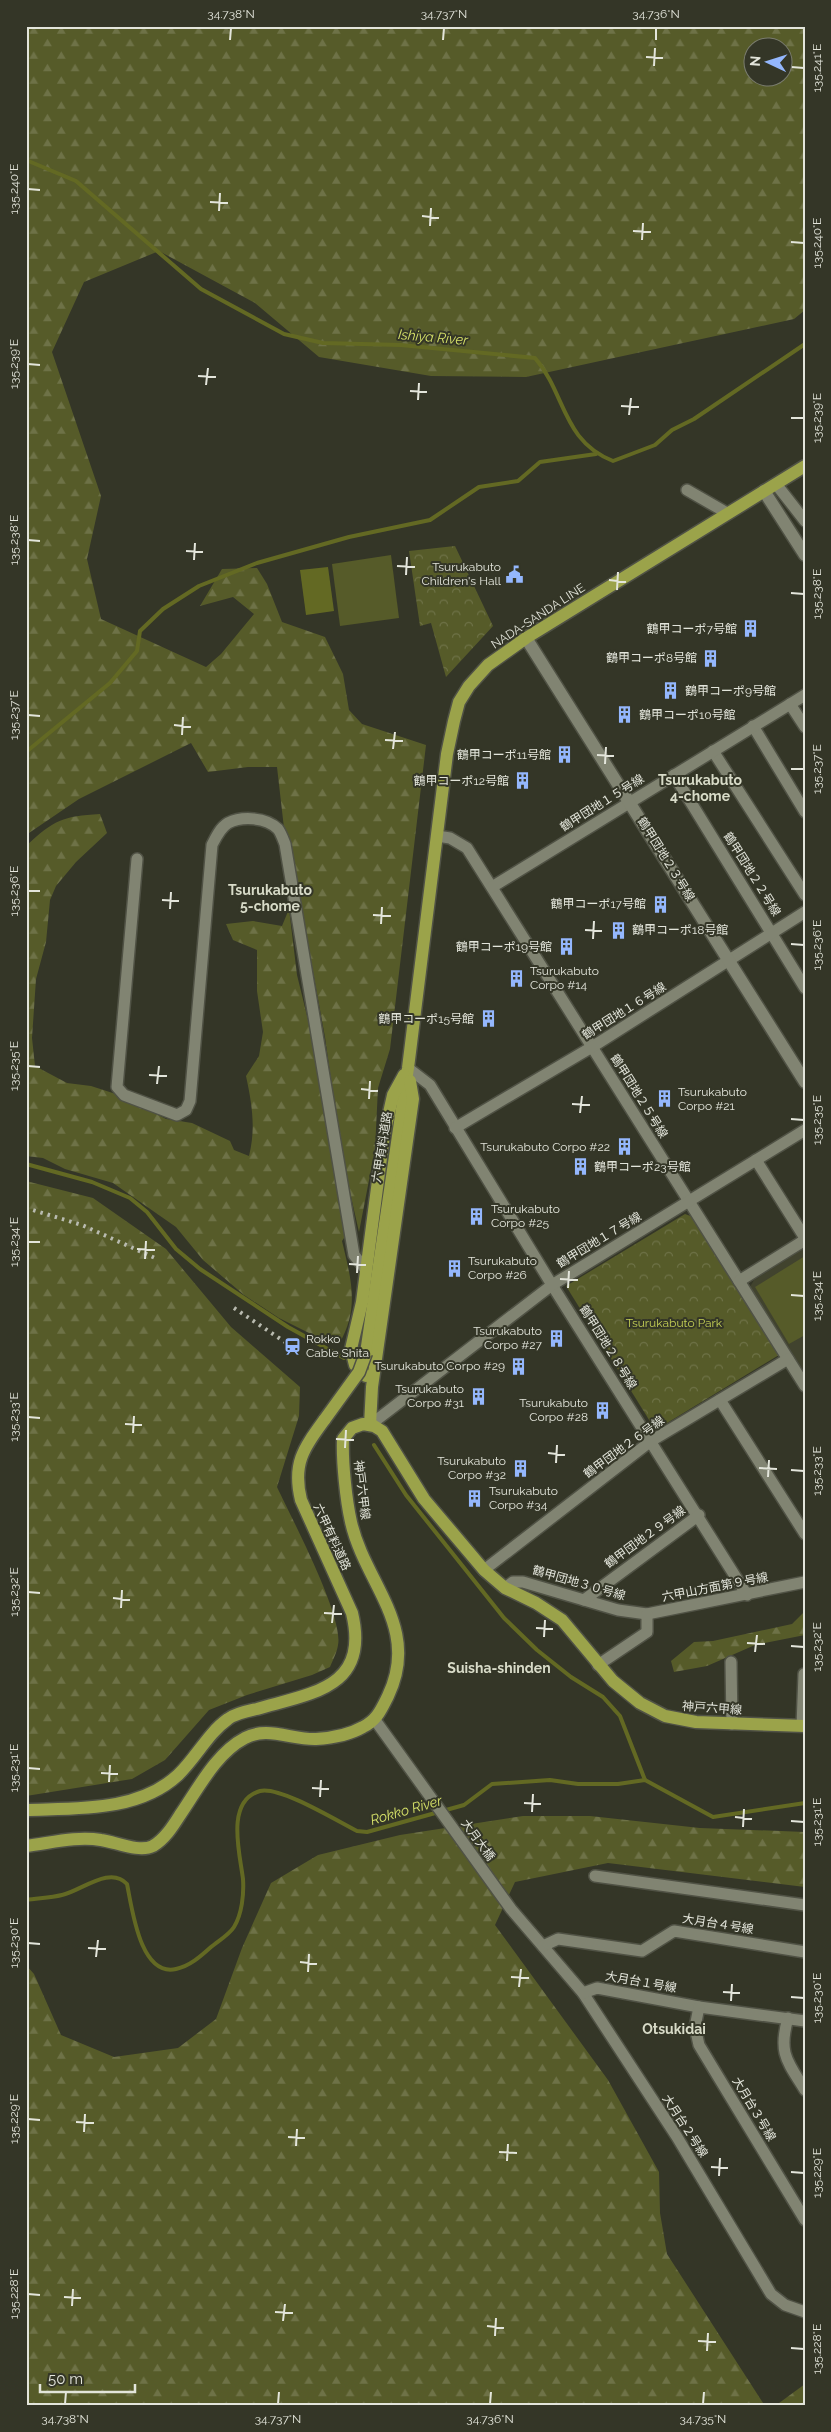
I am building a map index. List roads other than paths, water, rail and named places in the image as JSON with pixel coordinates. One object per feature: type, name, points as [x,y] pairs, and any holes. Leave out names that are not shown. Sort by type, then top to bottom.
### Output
[{"type":"main road","name":"NADA-SANDA LINE","points":[[408,1068],[447,754],[459,702],[469,686],[488,665],[526,638],[805,466]]},
{"type":"main road","points":[[372,1386],[363,1371],[355,1365],[352,1349],[362,1302],[384,1135],[393,1095],[408,1068]]},
{"type":"main road","points":[[370,1425],[372,1386],[413,1100],[408,1068]]},
{"type":"main road","name":"六甲有料道路","points":[[26,1810],[117,1804],[145,1795],[176,1776],[229,1718],[322,1690],[340,1678],[352,1658],[357,1635],[355,1624],[352,1613],[301,1500],[298,1480],[300,1457],[359,1372],[366,1353],[408,1068]]},
{"type":"main road","name":"神戸六甲線","points":[[375,1720],[392,1688],[398,1649],[397,1628],[360,1548],[351,1522],[342,1445],[343,1439],[352,1428],[370,1425],[378,1428],[385,1435],[424,1499],[484,1570],[505,1588],[555,1615],[598,1665],[624,1691],[658,1714],[696,1722],[804,1726]]},
{"type":"main road","points":[[26,1846],[67,1840],[100,1840],[140,1848],[152,1847],[168,1833],[212,1770],[231,1747],[246,1737],[261,1733],[315,1739],[346,1734],[375,1720]]},
{"type":"street","points":[[776,484],[805,521]]},
{"type":"street","points":[[687,490],[727,513]]},
{"type":"street","points":[[764,491],[805,556]]},
{"type":"street","name":"鶴甲団地２３号線","points":[[526,638],[805,1082]]},
{"type":"street","name":"鶴甲団地１５号線","points":[[492,887],[805,695]]},
{"type":"street","points":[[790,704],[805,727]]},
{"type":"street","points":[[753,726],[805,812]]},
{"type":"street","points":[[713,751],[805,895]]},
{"type":"street","name":"鶴甲団地２２号線","points":[[674,775],[805,988]]},
{"type":"street","points":[[137,860],[117,1087],[124,1095],[176,1115],[186,1110],[190,1101],[212,845],[218,833],[227,824],[238,820],[254,819],[266,822],[278,829],[285,844],[354,1255],[366,1270]]},
{"type":"street","name":"鶴甲団地２５号線","points":[[437,836],[450,838],[467,848],[805,1386]]},
{"type":"street","name":"鶴甲団地１６号線","points":[[455,1128],[592,1048],[805,912]]},
{"type":"street","name":"鶴甲団地２８号線","points":[[408,1068],[430,1086],[552,1285],[748,1594]]},
{"type":"street","name":"鶴甲団地１７号線","points":[[370,1425],[552,1285],[805,1130]]},
{"type":"street","points":[[740,1281],[805,1239],[756,1160]]},
{"type":"street","name":"鶴甲団地２６号線","points":[[484,1570],[651,1441],[788,1359]]},
{"type":"street","points":[[720,1400],[805,1534]]},
{"type":"street","name":"鶴甲団地２９号線","points":[[584,1600],[699,1515]]},
{"type":"street","name":"鶴甲団地３０号線","points":[[505,1588],[513,1582],[523,1582],[618,1610],[648,1614]]},
{"type":"street","name":"六甲山方面第９号線","points":[[598,1665],[647,1632],[648,1614],[805,1582]]},
{"type":"street","points":[[731,1662],[732,1724]]},
{"type":"street","points":[[804,1674],[804,1726]]},
{"type":"street","name":"大月大橋","points":[[375,1720],[386,1738],[511,1909],[543,1946]]},
{"type":"street","points":[[595,1876],[805,1905]]},
{"type":"street","name":"大月台４号線","points":[[543,1946],[558,1939],[642,1950],[674,1931],[805,1952]]},
{"type":"street","points":[[543,1946],[583,1993]]},
{"type":"street","name":"大月台１号線","points":[[583,1993],[597,1988],[699,2007],[805,2021]]},
{"type":"street","name":"大月台２号線","points":[[583,1993],[677,2137],[771,2294],[785,2305],[805,2312]]},
{"type":"street","name":"大月台３号線","points":[[699,2007],[695,2027],[699,2045],[805,2220]]},
{"type":"street","points":[[788,2018],[782,2040],[786,2058],[805,2090]]},
{"type":"waterway","name":"Ishiya River","points":[[26,160],[76,181],[201,289],[284,334],[323,343],[401,345],[535,358],[553,386],[574,429],[584,442],[596,452],[613,461],[655,445],[672,430],[694,419],[805,344]]},
{"type":"waterway","points":[[26,752],[110,683],[137,651],[140,631],[163,609],[199,586],[257,563],[349,537],[430,520],[479,487],[518,481],[540,462],[596,454]]},
{"type":"waterway","points":[[26,1164],[92,1182],[130,1198],[147,1212],[176,1249],[200,1269],[288,1327],[344,1358]]},
{"type":"waterway","points":[[374,1445],[406,1495],[504,1618],[537,1650],[571,1677],[603,1697],[620,1716],[645,1780]]},
{"type":"waterway","name":"Rokko River","points":[[26,1900],[70,1893],[104,1878],[120,1879],[127,1884],[135,1924],[146,1952],[154,1962],[164,1969],[176,1969],[186,1966],[199,1957],[229,1933],[237,1922],[241,1910],[243,1891],[237,1829],[238,1817],[242,1805],[249,1797],[260,1791],[281,1794],[357,1831],[367,1832],[464,1805],[492,1784],[550,1780],[578,1784],[618,1784],[645,1780],[713,1817],[805,1803]]},
{"type":"railway","points":[[26,1208],[82,1225],[155,1258]]},
{"type":"railway","points":[[234,1308],[288,1344]]},
{"type":"place","name":"Tsurukabuto Children's Hall","points":[[515,574]]},
{"type":"place","name":"鶴甲コーポ7号館","points":[[751,629]]},
{"type":"place","name":"鶴甲コーポ8号館","points":[[711,658]]},
{"type":"place","name":"鶴甲コーポ9号館","points":[[671,691]]},
{"type":"place","name":"鶴甲コーポ10号館","points":[[625,715]]},
{"type":"place","name":"鶴甲コーポ11号館","points":[[565,755]]},
{"type":"place","name":"鶴甲コーポ12号館","points":[[523,781]]},
{"type":"place","name":"鶴甲コーポ17号館","points":[[660,904]]},
{"type":"place","name":"鶴甲コーポ18号館","points":[[618,930]]},
{"type":"place","name":"鶴甲コーポ19号館","points":[[566,947]]},
{"type":"place","name":"Tsurukabuto Corpo #14","points":[[516,978]]},
{"type":"place","name":"鶴甲コーポ15号館","points":[[488,1019]]},
{"type":"place","name":"Tsurukabuto Corpo #21","points":[[664,1099]]},
{"type":"place","name":"Tsurukabuto Corpo #22","points":[[624,1147]]},
{"type":"place","name":"鶴甲コーポ23号館","points":[[580,1167]]},
{"type":"place","name":"Tsurukabuto Corpo #25","points":[[477,1216]]},
{"type":"place","name":"Tsurukabuto Corpo #26","points":[[454,1268]]},
{"type":"place","name":"Tsurukabuto Corpo #27","points":[[556,1338]]},
{"type":"place","name":"Rokko Cable Shita","points":[[292,1346]]},
{"type":"place","name":"Tsurukabuto Corpo #29","points":[[519,1366]]},
{"type":"place","name":"Tsurukabuto Corpo #31","points":[[478,1396]]},
{"type":"place","name":"Tsurukabuto Corpo #28","points":[[602,1410]]},
{"type":"place","name":"Tsurukabuto Corpo #32","points":[[520,1468]]},
{"type":"place","name":"Tsurukabuto Corpo #34","points":[[475,1498]]},
{"type":"district","name":"Tsurukabuto 4-chome","points":[[700,788]]},
{"type":"district","name":"Tsurukabuto 5-chome","points":[[270,898]]},
{"type":"district","name":"Suisha-shinden","points":[[499,1668]]},
{"type":"district","name":"Otsukidai","points":[[674,2029]]},
{"type":"park label","name":"Tsurukabuto Park","points":[[674,1323]]}]
